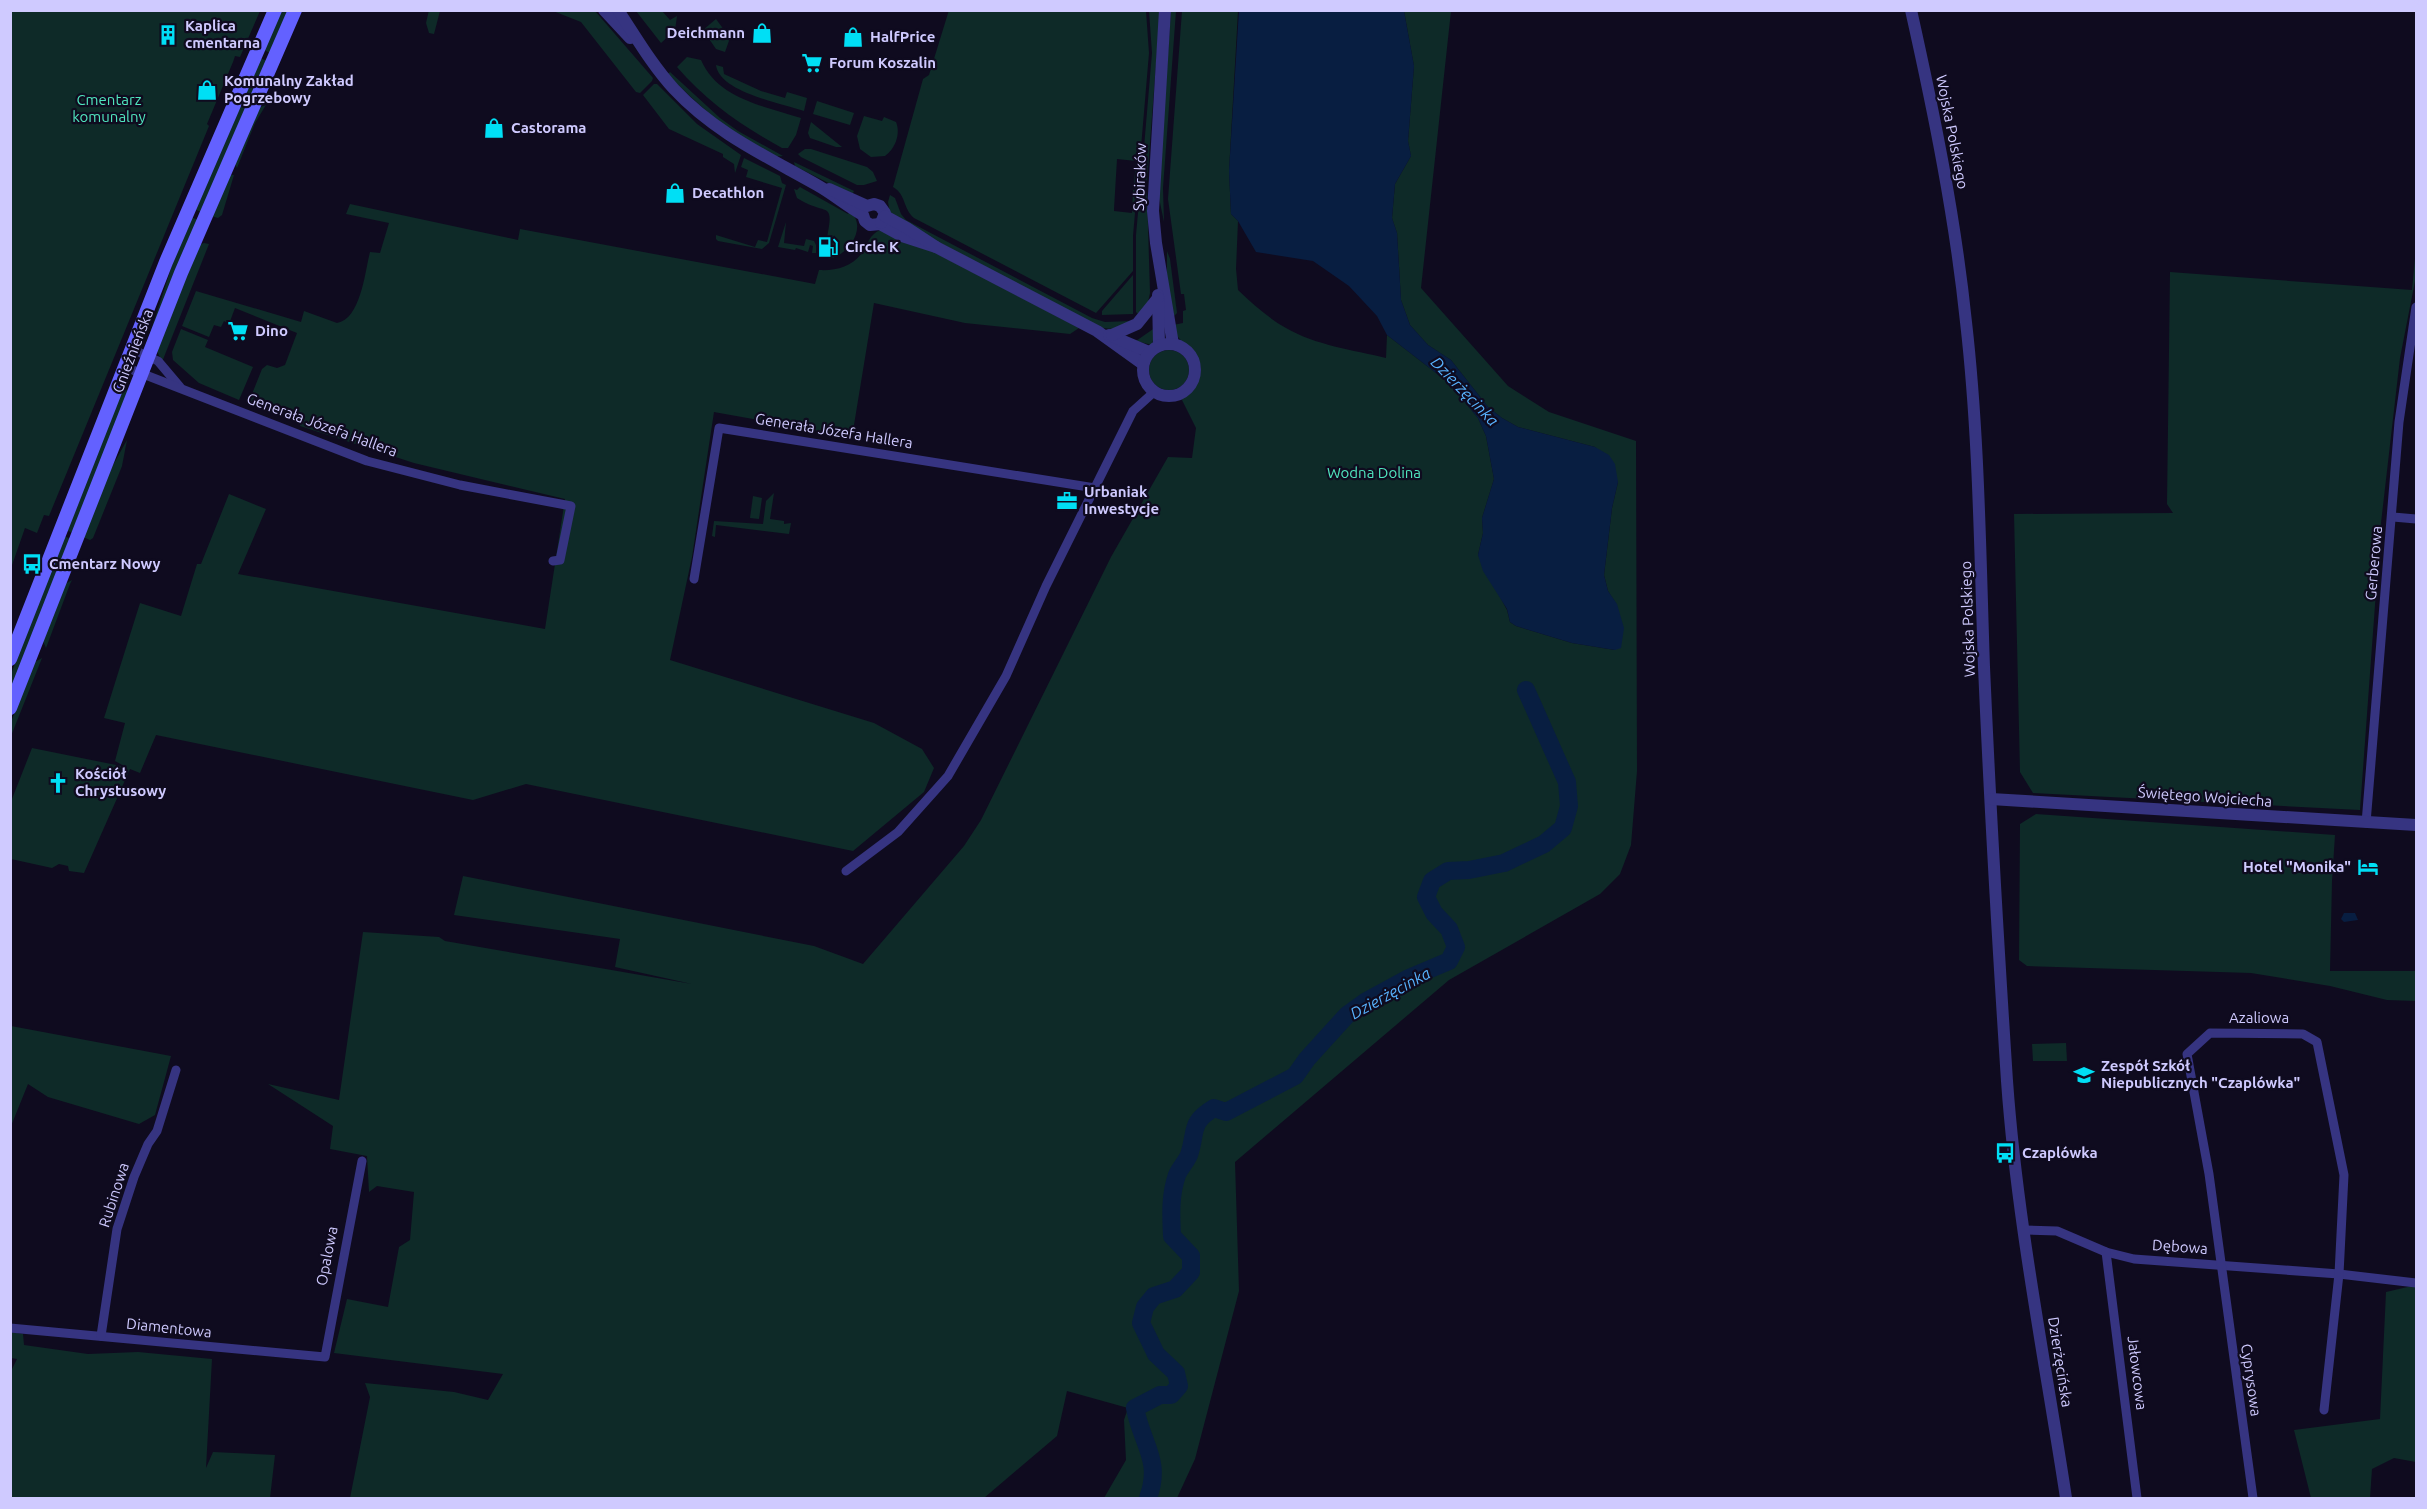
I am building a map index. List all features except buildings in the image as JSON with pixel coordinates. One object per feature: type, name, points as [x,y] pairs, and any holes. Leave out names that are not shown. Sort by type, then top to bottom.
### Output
[{"type":"main road","name":"Gnieźnieńska","points":[[10,659],[176,237],[275,10]]},
{"type":"main road","name":"Gnieźnieńska","points":[[10,708],[192,245],[294,10]]},
{"type":"street","points":[[604,10],[686,102],[717,128],[754,152],[819,186],[843,204],[866,211]]},
{"type":"street","points":[[618,10],[649,58]]},
{"type":"street","name":"Sybiraków","points":[[1165,10],[1153,188],[1156,243],[1173,344]]},
{"type":"street","name":"Wojska Polskiego","points":[[1911,10],[1937,124],[1954,225],[1966,322],[1976,433],[1988,749],[2007,1084],[2024,1230]]},
{"type":"street","points":[[883,220],[884,210],[880,206],[874,204],[866,211],[865,221],[870,225],[883,220],[907,228],[936,247],[1096,331],[1143,364],[1146,382],[1154,392],[1166,396],[1178,394],[1192,382],[1195,370],[1192,358],[1184,348],[1173,344],[1154,349],[1096,331]]},
{"type":"street","points":[[1143,364],[1154,349],[1158,298],[1156,243]]},
{"type":"street","points":[[1112,335],[1137,324],[1158,298]]},
{"type":"street","name":"Gerberowa","points":[[2366,823],[2393,517],[2399,422],[2416,307]]},
{"type":"street","name":"Generała Józefa Hallera","points":[[132,350],[158,361],[182,389]]},
{"type":"street","name":"Generała Józefa Hallera","points":[[125,367],[368,461],[460,485],[570,506],[560,560],[553,561]]},
{"type":"street","points":[[846,871],[898,832],[948,776],[1005,676],[1133,411],[1154,392]]},
{"type":"street","name":"Generała Józefa Hallera","points":[[694,579],[719,428],[1095,488]]},
{"type":"street","points":[[2393,517],[2416,519]]},
{"type":"street","name":"Świętego Wojciecha","points":[[1992,799],[2416,825]]},
{"type":"street","name":"Azaliowa","points":[[2220,1265],[2209,1174],[2187,1054],[2210,1033],[2303,1034],[2317,1042],[2344,1175],[2339,1274]]},
{"type":"street","name":"Rubinowa","points":[[101,1336],[117,1229],[134,1177],[148,1144],[157,1131],[176,1070]]},
{"type":"street","name":"Opalowa","points":[[325,1358],[341,1262],[362,1161]]},
{"type":"street","name":"Dębowa","points":[[2024,1230],[2057,1231],[2106,1252],[2134,1259],[2339,1274],[2416,1283]]},
{"type":"street","name":"Dzierżęcińska","points":[[2024,1230],[2066,1498]]},
{"type":"street","name":"Jałowcowa","points":[[2106,1252],[2137,1498]]},
{"type":"street","name":"Cyprysowa","points":[[2220,1265],[2253,1498]]},
{"type":"street","points":[[2324,1410],[2339,1274]]},
{"type":"street","name":"Diamentowa","points":[[10,1328],[325,1358]]},
{"type":"green space","name":"Cmentarz komunalny","points":[[11,10],[260,11],[240,57],[235,56],[207,124],[209,126],[49,516],[44,515],[37,533],[25,528],[11,568]]},
{"type":"green space","points":[[429,10],[440,11],[434,34],[429,33],[426,23]]},
{"type":"green space","points":[[949,10],[1146,11],[1149,53],[1138,183],[1134,183],[1136,161],[1117,159],[1114,209],[1114,211],[1132,213],[1133,190],[1137,190],[1133,271],[1096,313],[914,218],[900,194],[893,187],[923,79],[929,75]]},
{"type":"green space","points":[[281,11],[289,11],[270,53],[264,50]]},
{"type":"green space","points":[[553,11],[595,11],[653,78],[652,81],[640,93],[636,92],[581,22]]},
{"type":"green space","points":[[636,11],[662,11],[670,20],[677,16],[675,30],[661,43]]},
{"type":"green space","points":[[1149,11],[1160,11],[1147,182],[1141,183],[1152,53]]},
{"type":"green space","points":[[1171,11],[1176,11],[1163,188],[1164,222],[1158,193]]},
{"type":"green space","name":"Wodna Dolina","points":[[1182,11],[1238,11],[1229,171],[1231,214],[1238,221],[1236,269],[1238,290],[1279,324],[1297,334],[1322,343],[1386,358],[1387,335],[1449,383],[1478,418],[1486,436],[1494,479],[1482,518],[1483,533],[1478,555],[1507,610],[1510,622],[1516,626],[1572,643],[1615,650],[1617,605],[1608,591],[1604,575],[1612,508],[1618,482],[1595,447],[1518,427],[1488,407],[1451,360],[1428,345],[1410,325],[1401,300],[1397,233],[1392,218],[1395,184],[1411,156],[1408,141],[1414,66],[1404,11],[1451,11],[1421,288],[1508,386],[1549,412],[1636,441],[1637,771],[1631,845],[1620,874],[1600,894],[1449,980],[1235,1162],[1239,1291],[1195,1459],[1177,1498],[1104,1498],[1126,1460],[1124,1420],[1128,1408],[1067,1391],[1057,1436],[984,1498],[350,1498],[370,1397],[365,1383],[454,1392],[488,1400],[503,1374],[334,1353],[347,1299],[388,1307],[399,1247],[410,1240],[414,1192],[377,1186],[369,1192],[367,1156],[330,1149],[333,1126],[268,1084],[339,1100],[363,932],[439,937],[445,941],[692,984],[615,967],[620,939],[454,915],[463,876],[814,946],[863,964],[964,846],[981,820],[1111,557],[1168,457],[1192,458],[1196,428],[1181,398],[1195,384],[1199,365],[1197,358],[1179,338],[1173,325],[1183,323],[1183,311],[1186,310],[1184,294],[1181,294],[1168,199]]},
{"type":"green space","points":[[716,19],[730,38],[725,52],[716,49],[703,30]]},
{"type":"green space","points":[[687,57],[701,60],[709,73],[730,92],[758,105],[801,118],[796,135],[788,148],[782,148],[753,131],[700,91],[677,67]]},
{"type":"green space","points":[[260,58],[267,61],[201,212],[194,209]]},
{"type":"green space","points":[[716,65],[723,67],[724,74],[761,91],[785,98],[787,92],[807,98],[804,111],[739,89],[720,74]]},
{"type":"green space","points":[[670,72],[720,118],[738,131],[783,156],[772,155],[740,138],[690,96],[668,74]]},
{"type":"green space","points":[[654,84],[657,84],[697,124],[741,155],[735,173],[734,164],[723,157],[723,154],[669,129],[643,95]]},
{"type":"green space","points":[[817,101],[854,113],[850,125],[813,114]]},
{"type":"green space","points":[[266,105],[255,123],[237,168],[234,162],[260,107]]},
{"type":"green space","points":[[864,116],[882,121],[884,117],[896,122],[898,131],[896,141],[885,156],[871,157],[860,149],[857,136]]},
{"type":"green space","points":[[811,122],[842,147],[810,138],[808,133]]},
{"type":"green space","points":[[805,149],[867,167],[873,172],[877,181],[857,185],[801,157],[798,154]]},
{"type":"green space","points":[[744,158],[780,176],[782,183],[786,185],[769,243],[762,249],[716,239],[716,235],[755,247],[758,240],[767,242],[782,188],[746,177],[748,170],[741,167]]},
{"type":"green space","points":[[794,162],[854,191],[852,195],[795,166]]},
{"type":"green space","points":[[234,175],[222,215],[218,218],[211,216],[227,178]]},
{"type":"green space","points":[[800,187],[848,214],[850,211],[855,217],[857,232],[854,240],[843,252],[829,259],[823,253],[823,250],[832,252],[834,246],[826,243],[829,214],[797,198],[794,189],[797,190]]},
{"type":"green space","points":[[1140,191],[1147,192],[1150,293],[1140,316],[1136,312],[1136,235]]},
{"type":"green space","points":[[890,195],[895,198],[906,220],[1092,318],[1105,322],[1132,321],[1113,329],[1102,328],[927,236],[890,213],[888,202]]},
{"type":"green space","points":[[350,204],[518,240],[520,229],[815,284],[819,270],[837,269],[853,262],[862,253],[871,237],[880,230],[926,248],[1079,328],[1070,334],[965,323],[874,303],[852,437],[714,412],[692,557],[670,660],[874,723],[922,749],[934,768],[924,792],[853,851],[526,784],[473,800],[156,735],[140,773],[130,769],[84,873],[69,871],[68,866],[59,864],[52,868],[11,859],[10,804],[32,748],[126,767],[115,761],[125,723],[104,718],[140,603],[181,616],[197,564],[201,564],[229,494],[266,509],[238,574],[545,629],[565,499],[414,463],[300,426],[301,421],[266,407],[264,410],[248,404],[262,369],[267,365],[277,368],[285,365],[297,333],[235,308],[229,324],[224,321],[221,327],[214,325],[209,337],[182,326],[196,291],[301,322],[304,311],[337,323],[345,320],[357,304],[370,252],[380,253],[389,223],[346,214]]},
{"type":"green space","points":[[191,217],[198,220],[146,346],[176,253]]},
{"type":"green space","points":[[786,222],[784,243],[804,246],[806,239],[814,241],[816,253],[812,253],[813,246],[810,245],[808,252],[796,248],[795,250],[778,247]]},
{"type":"green space","points":[[209,244],[162,362],[157,351],[199,245]]},
{"type":"green space","points":[[2416,248],[2416,276],[2400,358],[2381,523],[2360,810],[2033,793],[2020,772],[2014,514],[2173,513],[2167,504],[2170,272],[2412,290]]},
{"type":"green space","points":[[1167,251],[1177,313],[1174,316],[1167,286]]},
{"type":"green space","points":[[1133,275],[1133,314],[1102,315],[1102,311]]},
{"type":"green space","points":[[1156,327],[1152,345],[1136,341]]},
{"type":"green space","points":[[181,329],[208,340],[205,347],[253,367],[239,400],[199,383],[173,360],[172,352]]},
{"type":"green space","points":[[1169,350],[1183,356],[1189,370],[1183,384],[1169,390],[1155,384],[1149,370],[1155,356]]},
{"type":"green space","points":[[123,389],[128,391],[73,533],[66,530]]},
{"type":"green space","points":[[127,440],[122,466],[93,538],[90,540],[83,537],[108,474]]},
{"type":"green space","points":[[774,493],[770,519],[784,521],[784,524],[791,523],[789,534],[716,525],[715,537],[712,536],[714,521],[763,524],[766,501]]},
{"type":"green space","points":[[753,496],[762,498],[759,519],[750,518]]},
{"type":"green space","points":[[64,536],[71,539],[11,695],[11,674]]},
{"type":"green space","points":[[72,580],[46,648],[43,641],[65,584]]},
{"type":"green space","points":[[42,658],[11,736],[10,724],[35,662]]},
{"type":"green space","points":[[2036,814],[2335,835],[2330,971],[2416,971],[2416,1001],[2387,1000],[2330,986],[2251,973],[2027,966],[2019,960],[2020,824]]},
{"type":"green space","points":[[11,1026],[171,1056],[155,1115],[139,1124],[48,1097],[28,1084],[11,1126]]},
{"type":"green space","points":[[2066,1043],[2067,1061],[2033,1061],[2032,1044]]},
{"type":"green space","points":[[2416,1285],[2416,1462],[2394,1458],[2372,1469],[2370,1498],[2311,1498],[2294,1430],[2380,1419],[2386,1292]]},
{"type":"green space","points":[[11,1332],[23,1334],[24,1345],[88,1354],[138,1352],[212,1359],[206,1468],[213,1452],[275,1455],[270,1498],[11,1498],[10,1373],[17,1359],[11,1358]]},
{"type":"water","points":[[1239,10],[1404,11],[1414,66],[1408,141],[1411,156],[1395,184],[1392,218],[1397,233],[1401,300],[1410,325],[1428,345],[1451,360],[1488,407],[1502,418],[1518,427],[1595,447],[1609,455],[1615,464],[1618,482],[1612,508],[1604,575],[1608,591],[1617,604],[1624,628],[1621,648],[1615,650],[1572,643],[1516,626],[1510,622],[1507,609],[1483,571],[1478,555],[1483,533],[1482,518],[1494,479],[1486,436],[1478,418],[1449,383],[1387,335],[1377,316],[1349,286],[1313,261],[1256,252],[1238,221],[1231,214],[1229,171]]},
{"type":"water","points":[[2344,913],[2355,913],[2358,920],[2344,922],[2341,919]]},
{"type":"waterway","name":"Dzierżęcinka","points":[[1148,1498],[1152,1485],[1152,1463],[1135,1408],[1160,1395],[1171,1395],[1179,1386],[1176,1373],[1156,1354],[1141,1323],[1145,1307],[1154,1296],[1175,1289],[1191,1272],[1191,1256],[1172,1236],[1172,1205],[1177,1175],[1189,1155],[1197,1123],[1214,1108],[1226,1112],[1295,1076],[1307,1059],[1347,1015],[1365,1002],[1409,978],[1449,961],[1456,947],[1449,929],[1434,913],[1426,897],[1432,881],[1448,871],[1469,870],[1504,863],[1544,844],[1563,828],[1569,806],[1567,782],[1526,690]]},
{"type":"place","name":"Deichmann","points":[[762,33]]},
{"type":"place","name":"Kaplica cmentarna","points":[[168,35]]},
{"type":"place","name":"HalfPrice","points":[[853,37]]},
{"type":"place","name":"Forum Koszalin","points":[[812,63]]},
{"type":"place","name":"Komunalny Zakład Pogrzebowy","points":[[207,90]]},
{"type":"place","name":"Castorama","points":[[494,128]]},
{"type":"place","name":"Decathlon","points":[[675,193]]},
{"type":"place","name":"Circle K","points":[[828,247]]},
{"type":"place","name":"Dino","points":[[238,331]]},
{"type":"place","name":"Urbaniak Inwestycje","points":[[1067,501]]},
{"type":"place","name":"Cmentarz Nowy","points":[[32,564]]},
{"type":"place","name":"Kościół Chrystusowy","points":[[58,783]]},
{"type":"place","name":"Hotel \"Monika\"","points":[[2368,867]]},
{"type":"place","name":"Zespół Szkół Niepublicznych \"Czaplówka\"","points":[[2084,1075]]},
{"type":"place","name":"Czaplówka","points":[[2005,1153]]}]
